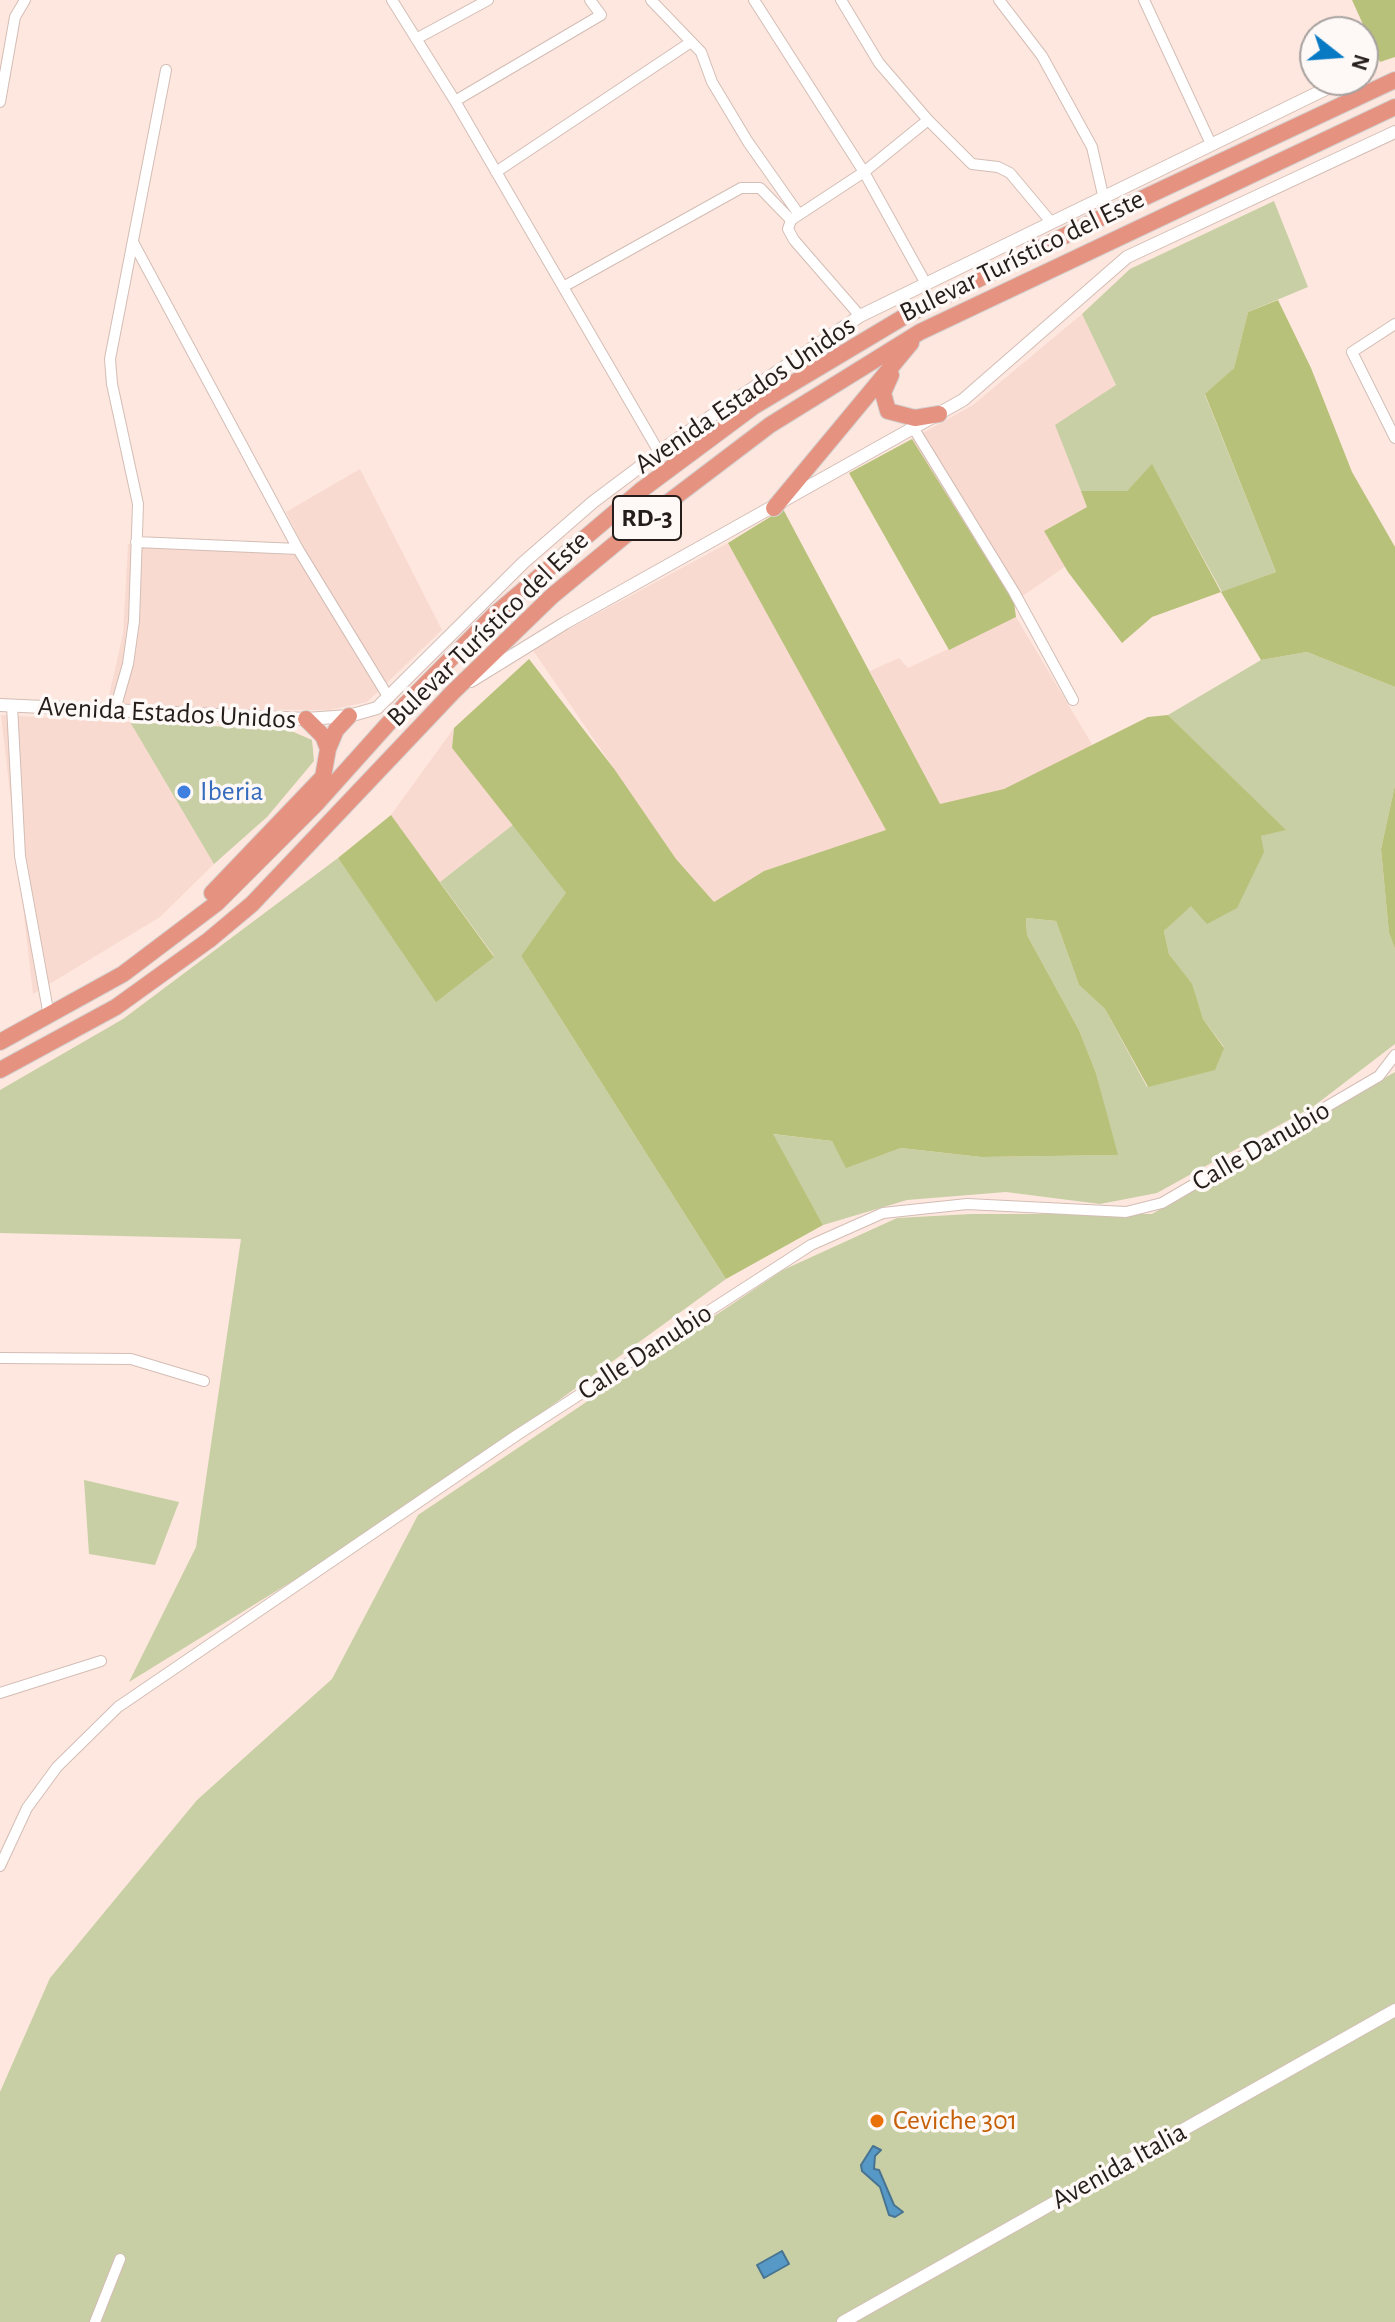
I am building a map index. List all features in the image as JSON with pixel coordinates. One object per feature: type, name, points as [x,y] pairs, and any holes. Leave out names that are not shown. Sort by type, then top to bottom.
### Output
[{"type":"highway","name":"Bulevar Turístico del Este","points":[[0,1042],[103,986],[217,903],[495,614],[640,491],[753,407],[907,315],[1090,223],[1395,80]]},
{"type":"highway","name":"Bulevar Turístico del Este","points":[[0,1070],[116,1007],[209,940],[252,904],[453,692],[552,596],[633,529],[770,425],[920,332],[1395,107]]},
{"type":"highway","points":[[774,508],[920,332]]},
{"type":"highway","points":[[896,363],[883,393],[888,411],[915,418],[939,414]]},
{"type":"highway","points":[[103,986],[132,954],[209,896],[323,777],[328,749],[336,730],[349,716]]},
{"type":"highway","points":[[306,719],[323,736],[328,749]]},
{"type":"street","points":[[0,102],[16,0]]},
{"type":"street","points":[[15,17],[25,0]]},
{"type":"street","points":[[392,0],[455,101],[659,452]]},
{"type":"street","points":[[416,39],[488,0]]},
{"type":"street","points":[[455,101],[601,15],[590,0]]},
{"type":"street","points":[[651,0],[701,52],[712,82],[794,216]]},
{"type":"street","points":[[754,0],[864,172],[925,282]]},
{"type":"street","points":[[841,0],[879,63],[928,120],[972,164],[998,167],[1010,173],[1051,222]]},
{"type":"street","points":[[999,0],[1042,56],[1092,147],[1103,195]]},
{"type":"street","points":[[1144,0],[1211,144]]},
{"type":"street","points":[[496,172],[691,42]]},
{"type":"street","points":[[114,713],[131,644],[138,504],[112,384],[110,359],[166,70]]},
{"type":"street","name":"Avenida Estados Unidos","points":[[6,706],[306,719],[349,716],[377,708],[523,563],[593,502],[659,452],[860,316],[1311,96]]},
{"type":"street","points":[[860,316],[788,229],[794,216],[864,172],[928,120]]},
{"type":"street","points":[[453,692],[565,623],[939,414],[987,383],[1068,306],[1127,257],[1393,134]]},
{"type":"street","points":[[563,287],[741,188],[760,188],[794,216]]},
{"type":"street","points":[[133,242],[298,549],[389,698]]},
{"type":"street","points":[[1395,324],[1352,352],[1395,438]]},
{"type":"street","points":[[914,429],[1014,592],[1073,700]]},
{"type":"street","points":[[136,542],[298,549]]},
{"type":"street","points":[[6,706],[20,856],[49,1016]]},
{"type":"street","name":"Calle Danubio","points":[[0,1866],[27,1808],[57,1767],[118,1707],[517,1435],[811,1245],[883,1213],[967,1204],[1126,1212],[1162,1203],[1379,1076],[1395,1055]]},
{"type":"street","points":[[0,1358],[131,1359],[204,1381]]},
{"type":"street","points":[[0,1693],[101,1661]]},
{"type":"street","name":"Avenida Italia","points":[[843,2322],[1395,2010]]},
{"type":"street","points":[[95,2322],[120,2259]]},
{"type":"shaded area","points":[[1082,314],[1116,385],[1087,507],[1044,531],[1066,566],[1014,602],[912,439],[973,405]]},
{"type":"shaded area","points":[[360,469],[442,630],[367,702],[330,710],[106,709],[123,634],[128,544],[308,556],[286,512]]},
{"type":"shaded area","points":[[728,543],[887,830],[764,871],[714,902],[676,859],[532,649]]},
{"type":"shaded area","points":[[1016,617],[1093,746],[1004,789],[940,805],[870,671],[899,658],[908,668]]},
{"type":"shaded area","points":[[1,715],[130,722],[214,864],[160,917],[33,994]]},
{"type":"shaded area","points":[[454,728],[452,748],[514,824],[440,882],[391,815]]},
{"type":"green space","points":[[1352,0],[1395,0],[1395,57],[1379,60],[1379,16],[1359,16]]},
{"type":"green space","points":[[1274,201],[1308,287],[1248,312],[1234,368],[1205,395],[1276,572],[1222,592],[1152,465],[1127,491],[1081,491],[1055,425],[1116,385],[1082,314],[1130,269]]},
{"type":"green space","points":[[1278,300],[1311,368],[1352,472],[1395,547],[1395,687],[1307,652],[1261,660],[1221,592],[1276,572],[1205,394],[1234,368],[1248,312]]},
{"type":"green space","points":[[912,439],[1014,602],[1016,617],[949,650],[849,473]]},
{"type":"green space","points":[[1152,464],[1221,592],[1152,617],[1122,643],[1068,572],[1044,531],[1087,507],[1081,491],[1127,491]]},
{"type":"green space","points":[[783,509],[940,804],[1004,789],[1148,717],[1168,715],[1286,830],[1261,836],[1264,852],[1237,908],[1207,924],[1191,906],[1164,931],[1169,954],[1192,984],[1203,1019],[1224,1048],[1215,1070],[1148,1087],[1105,1009],[1079,985],[1056,921],[1026,918],[1027,935],[1079,1030],[1096,1073],[1118,1155],[981,1157],[901,1148],[846,1168],[832,1141],[773,1134],[823,1225],[726,1279],[521,956],[566,893],[452,748],[454,728],[529,659],[615,770],[676,859],[714,902],[764,871],[886,830],[728,543]]},
{"type":"green space","points":[[1307,652],[1395,687],[1395,785],[1381,849],[1389,933],[1395,949],[1395,1044],[1314,1106],[1157,1193],[1100,1204],[1006,1192],[907,1200],[823,1225],[772,1134],[832,1141],[847,1167],[901,1148],[981,1157],[1117,1155],[1096,1073],[1079,1030],[1027,935],[1026,918],[1056,921],[1079,985],[1105,1009],[1147,1087],[1224,1047],[1203,1019],[1191,984],[1169,954],[1164,931],[1260,836],[1285,830],[1168,715],[1261,660]]},
{"type":"green space","points":[[130,722],[289,730],[312,740],[314,761],[267,817],[214,864]]},
{"type":"green space","points":[[1395,785],[1395,949],[1389,933],[1381,849]]},
{"type":"green space","points":[[391,815],[494,957],[436,1002],[338,858]]},
{"type":"green space","points":[[514,824],[567,894],[521,956],[726,1279],[409,1509],[129,1682],[196,1547],[241,1239],[0,1233],[0,1090],[123,1019],[338,858],[436,1001],[494,956],[440,882]]},
{"type":"green space","points":[[1395,1072],[1395,2322],[0,2322],[0,2092],[50,1978],[197,1800],[332,1679],[418,1515],[783,1270],[897,1218],[971,1214],[1152,1214]]},
{"type":"green space","points":[[84,1480],[179,1502],[155,1565],[89,1554]]},
{"type":"water","points":[[873,2146],[881,2150],[875,2156],[874,2169],[879,2170],[894,2205],[903,2212],[895,2217],[889,2215],[880,2187],[862,2171],[861,2165]]},
{"type":"water","points":[[782,2251],[789,2264],[764,2278],[757,2265]]},
{"type":"place","name":"Iberia","points":[[184,792]]},
{"type":"place","name":"Ceviche 301","points":[[877,2121]]}]
